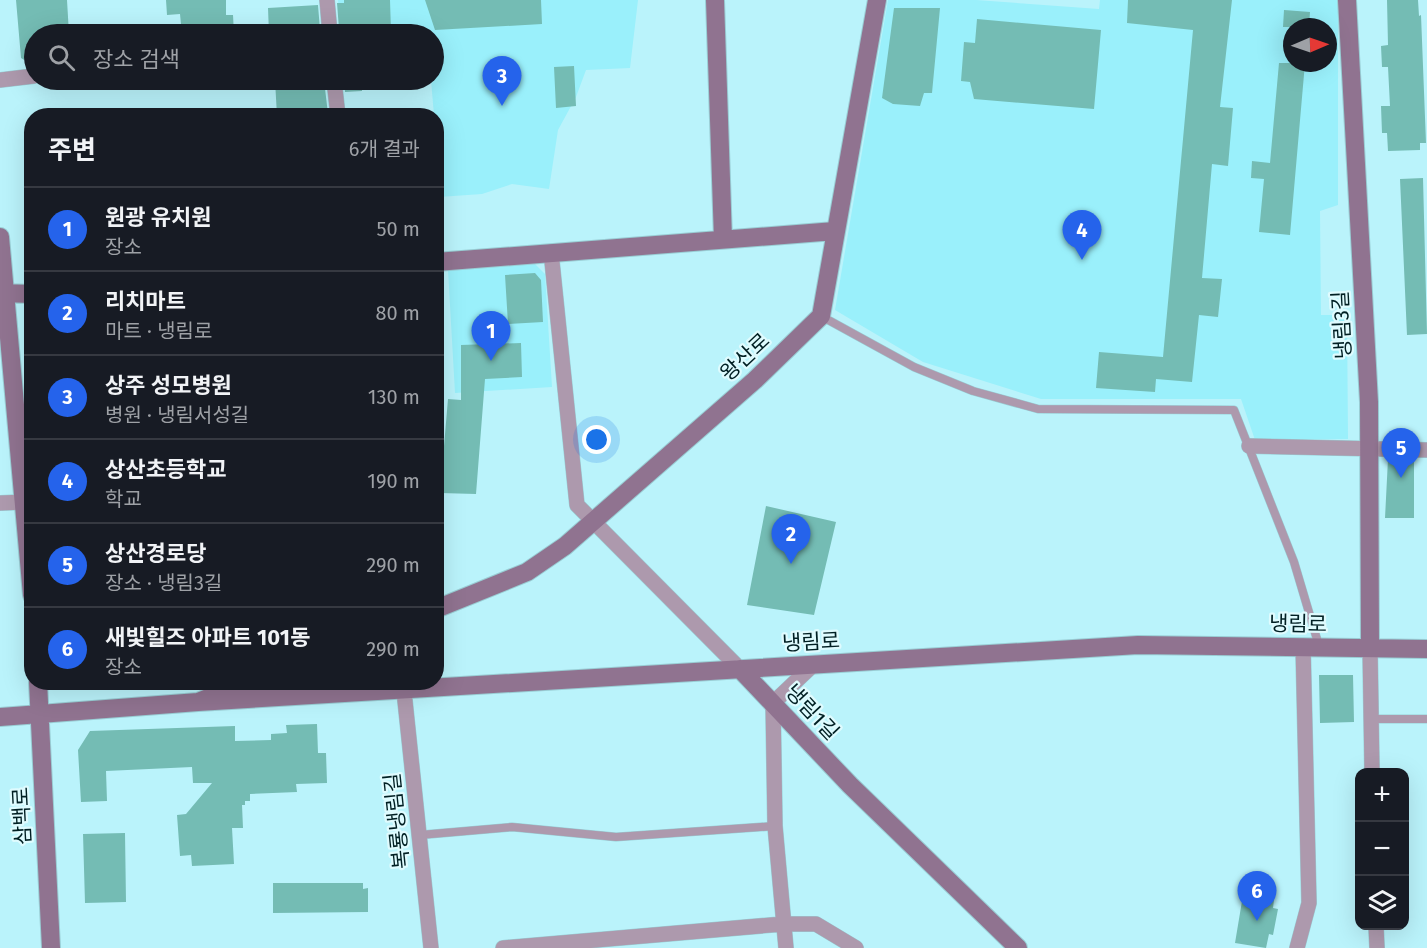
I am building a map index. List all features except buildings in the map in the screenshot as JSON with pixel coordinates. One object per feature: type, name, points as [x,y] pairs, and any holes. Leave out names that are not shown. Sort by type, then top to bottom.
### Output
[{"type":"street","points":[[327,0],[329,24]]},
{"type":"street","points":[[715,0],[723,239]]},
{"type":"street","points":[[821,316],[877,0]]},
{"type":"street","name":"냉림3길","points":[[1347,0],[1370,449],[1370,647]]},
{"type":"street","points":[[0,80],[24,77]]},
{"type":"street","points":[[335,90],[337,108]]},
{"type":"street","points":[[444,261],[835,231]]},
{"type":"street","points":[[0,237],[3,293],[24,474]]},
{"type":"street","name":"냉림1길","points":[[551,252],[577,505],[740,669],[850,785],[1018,948]]},
{"type":"street","points":[[3,293],[24,294]]},
{"type":"street","name":"왕산로","points":[[444,606],[527,572],[564,546],[756,380],[821,316]]},
{"type":"street","points":[[1249,446],[1427,450]]},
{"type":"street","points":[[0,503],[24,492]]},
{"type":"street","name":"냉림로","points":[[444,684],[1138,645],[1427,649]]},
{"type":"street","points":[[1297,948],[1309,903],[1311,646]]},
{"type":"street","points":[[1370,647],[1372,768]]},
{"type":"street","points":[[786,948],[775,826],[773,704],[813,665]]},
{"type":"street","name":"삼백로","points":[[38,690],[51,948]]},
{"type":"street","points":[[0,717],[198,702],[227,690]]},
{"type":"street","points":[[268,690],[307,695]]},
{"type":"street","name":"냉림로","points":[[198,702],[360,690]]},
{"type":"street","name":"복룡냉림길","points":[[403,690],[431,948]]},
{"type":"street","points":[[503,948],[783,924],[816,924],[855,948]]},
{"type":"street","points":[[1376,930],[1377,948]]},
{"type":"lane","points":[[821,316],[914,367],[973,391],[1038,409],[1234,410],[1294,561],[1311,646]]},
{"type":"lane","points":[[1370,719],[1427,719]]},
{"type":"lane","points":[[420,835],[513,827],[616,837],[775,826]]},
{"type":"shaded area","points":[[338,0],[638,0],[630,68],[586,70],[576,97],[558,130],[549,189],[512,184],[482,194],[444,197],[444,108],[433,108],[432,90],[444,90],[444,24],[340,24]]},
{"type":"shaded area","points":[[888,0],[976,0],[1099,9],[1100,0],[1338,0],[1338,205],[1320,211],[1321,315],[1347,315],[1348,439],[1255,440],[1241,399],[1041,399],[923,362],[835,310]]},
{"type":"shaded area","points":[[535,264],[545,274],[552,387],[455,393],[448,270]]},
{"type":"place","name":"상주 성모병원","points":[[502,106]]},
{"type":"place","name":"상산초등학교","points":[[1082,260]]},
{"type":"place","name":"원광 유치원","points":[[491,361]]},
{"type":"place","name":"상산경로당","points":[[1401,478]]},
{"type":"place","name":"리치마트","points":[[791,564]]},
{"type":"place","name":"새빛힐즈 아파트 101동","points":[[1257,921]]}]
